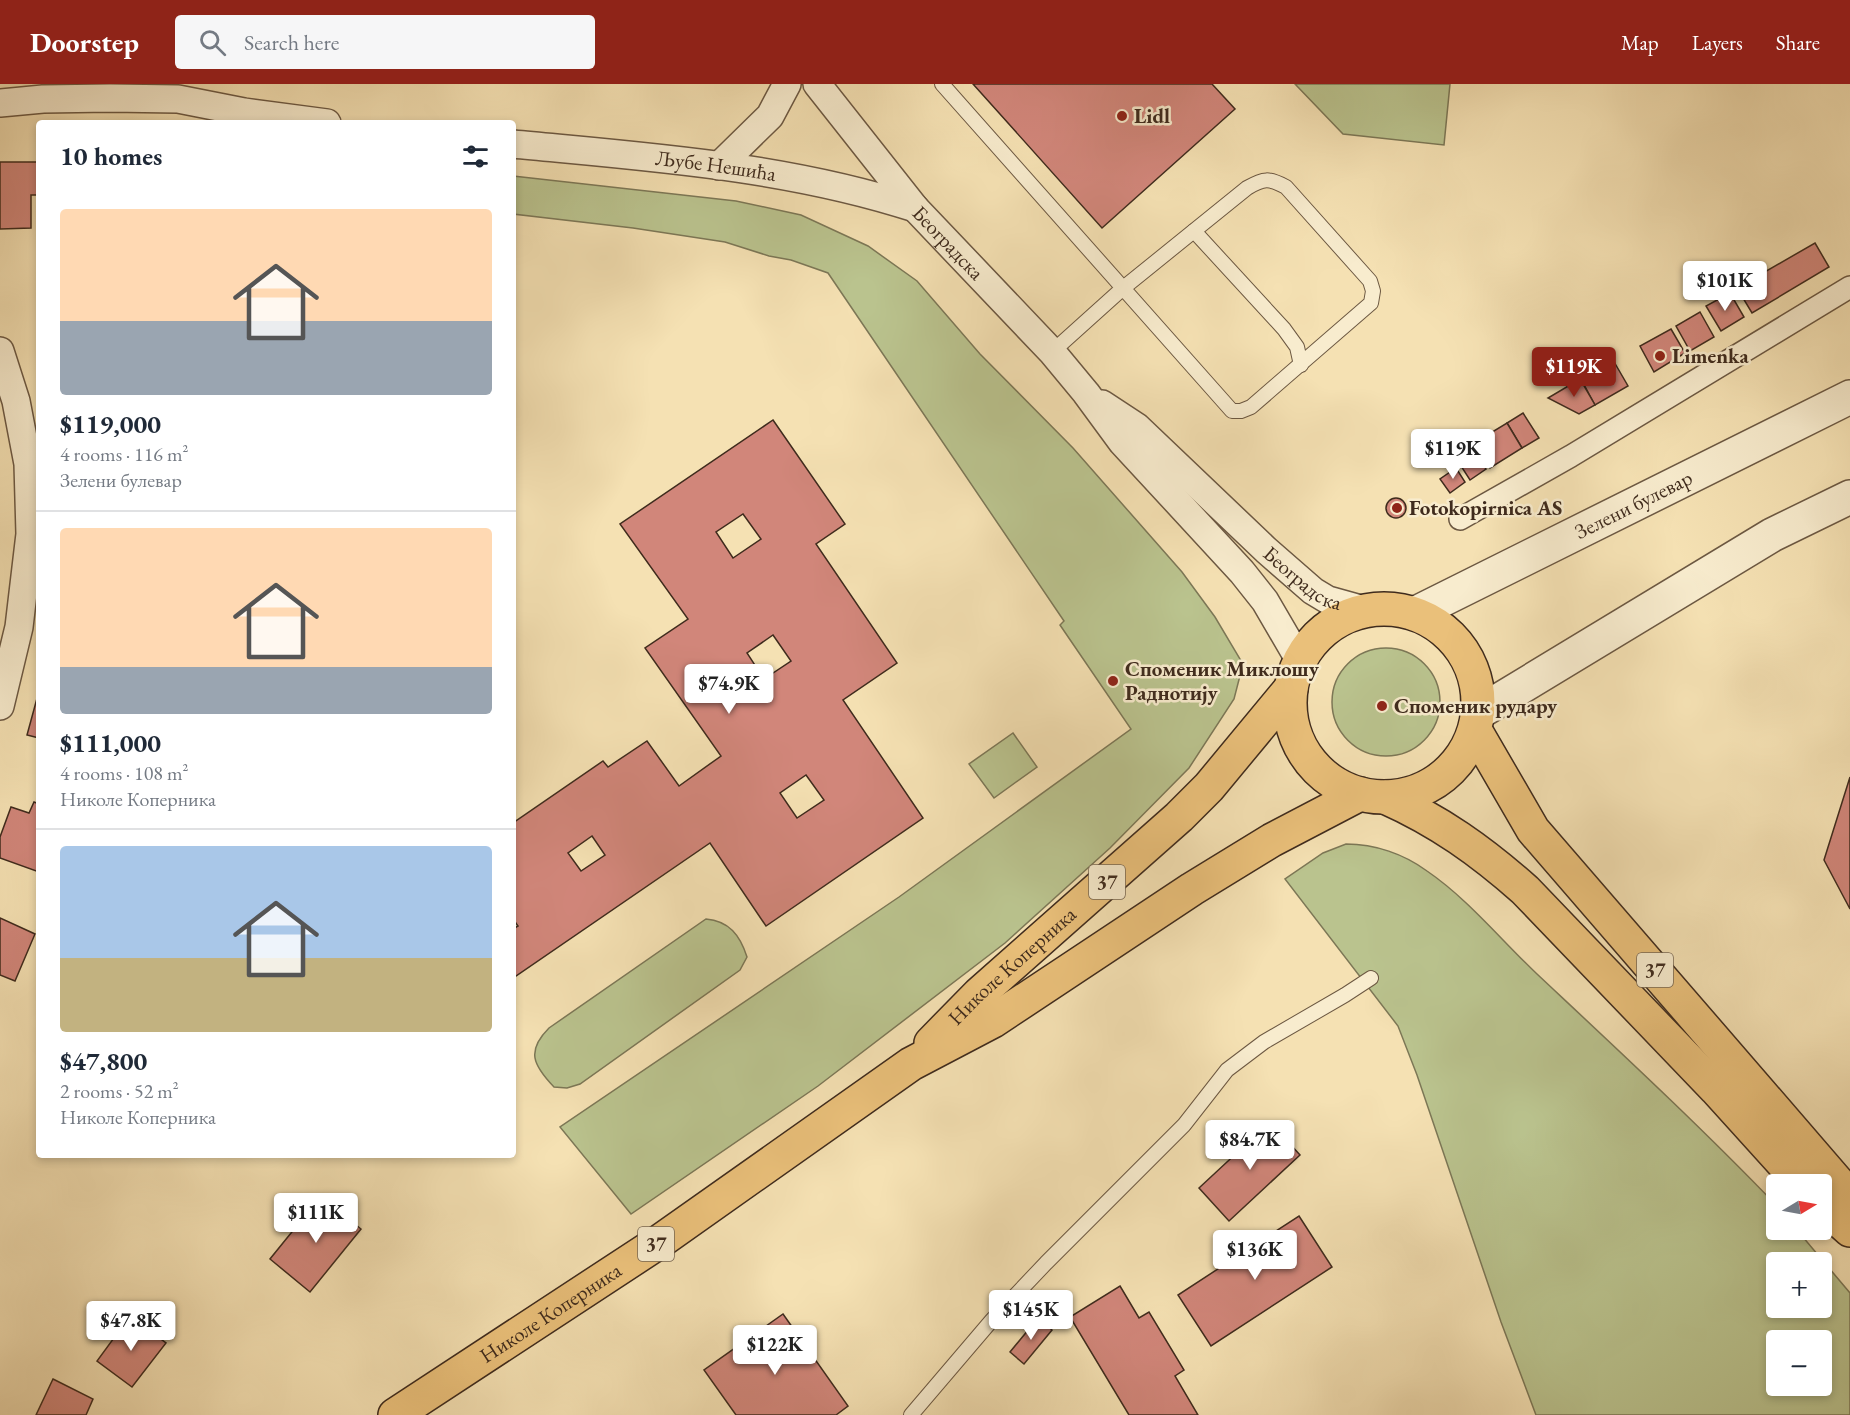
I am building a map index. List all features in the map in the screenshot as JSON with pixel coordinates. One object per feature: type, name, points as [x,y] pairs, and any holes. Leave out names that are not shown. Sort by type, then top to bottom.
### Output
[{"type":"main road","name":"37","points":[[1372,796],[1412,793],[1435,782],[1446,774],[1464,754],[1477,722],[1476,681],[1472,666],[1464,652],[1444,629],[1416,613],[1391,608],[1364,610],[1344,617],[1315,638],[1296,674],[1291,710],[1295,733],[1310,760],[1332,781],[1372,796],[1421,813],[1493,862],[1525,890],[1716,1089],[1793,1174]]},
{"type":"main road","name":"Николе Коперника","points":[[910,1064],[979,994],[1120,871],[1209,787],[1296,674]]},
{"type":"main road","name":"37","points":[[1477,722],[1533,830],[1756,1087],[1850,1200]]},
{"type":"main road","name":"Николе Коперника","points":[[395,1415],[659,1242],[910,1064],[993,1021],[1192,889],[1272,840],[1372,796]]},
{"type":"main road","points":[[1832,1214],[1850,1230]]},
{"type":"street","points":[[719,166],[770,116],[787,84]]},
{"type":"street","name":"Београдска","points":[[816,84],[915,208],[1052,352],[1122,442],[1233,562],[1265,601],[1296,674]]},
{"type":"street","points":[[0,103],[43,99],[178,99],[244,112],[304,120]]},
{"type":"street","name":"Љубе Нешића","points":[[516,144],[719,166],[878,196],[915,208]]},
{"type":"street","points":[[1460,519],[1571,456],[1850,287]]},
{"type":"street","points":[[0,351],[16,401],[28,464],[30,534],[18,627],[0,706]]},
{"type":"street","name":"Београдска","points":[[1086,393],[1137,427],[1266,550],[1313,591],[1328,600],[1364,610]]},
{"type":"street","name":"Зелени булевар","points":[[1416,613],[1850,397]]},
{"type":"street","points":[[1477,722],[1763,541],[1850,497]]},
{"type":"lane","points":[[942,84],[1122,289],[1232,411],[1241,411],[1251,407],[1301,365],[1371,303],[1373,291],[1370,281],[1286,187],[1274,180],[1260,180],[1122,289],[1052,352]]},
{"type":"lane","points":[[1194,231],[1284,329],[1297,347],[1301,365]]},
{"type":"lane","points":[[911,1415],[992,1320],[1184,1125],[1227,1070],[1264,1042],[1371,978]]},
{"type":"green space","points":[[1295,84],[1450,84],[1444,145],[1343,134]]},
{"type":"green space","points":[[516,176],[736,201],[801,215],[868,246],[917,281],[980,354],[1073,448],[1182,572],[1215,617],[1243,664],[1234,699],[1189,768],[1110,848],[1005,943],[818,1086],[631,1214],[560,1127],[899,897],[1131,729],[1060,625],[1064,621],[828,273],[725,242],[633,228],[516,214]]},
{"type":"green space","points":[[1386,648],[1407,652],[1424,664],[1436,681],[1440,702],[1436,723],[1424,740],[1407,752],[1386,756],[1365,752],[1348,740],[1336,723],[1332,702],[1336,681],[1348,664],[1365,652]]},
{"type":"green space","points":[[1013,733],[1037,767],[994,798],[969,764]]},
{"type":"green space","points":[[1346,844],[1357,844],[1389,851],[1418,865],[1442,882],[1470,907],[1766,1195],[1766,1240],[1805,1240],[1816,1252],[1766,1252],[1766,1318],[1832,1318],[1832,1272],[1850,1293],[1850,1415],[1536,1415],[1501,1322],[1417,1075],[1398,1026],[1285,879],[1323,853]]},
{"type":"green space","points":[[706,919],[727,926],[741,942],[747,957],[740,970],[580,1084],[567,1088],[554,1087],[541,1072],[535,1058],[537,1044],[549,1028]]},
{"type":"building","points":[[973,84],[1212,84],[1235,109],[1102,228]]},
{"type":"building","points":[[0,162],[36,162],[36,195],[31,195],[31,228],[0,229]]},
{"type":"building","points":[[1815,243],[1829,267],[1752,313],[1737,288]]},
{"type":"building","points":[[1730,293],[1744,317],[1721,331],[1706,306]]},
{"type":"building","points":[[1700,312],[1714,337],[1690,351],[1676,326]]},
{"type":"building","points":[[1671,329],[1685,353],[1654,372],[1640,346]]},
{"type":"building","points":[[1613,360],[1628,386],[1595,405],[1581,379]]},
{"type":"building","points":[[1580,379],[1595,405],[1579,414],[1548,398]]},
{"type":"building","points":[[1523,413],[1539,438],[1522,448],[1507,423]]},
{"type":"building","points":[[773,420],[845,524],[816,544],[897,663],[843,700],[923,818],[766,926],[710,843],[516,976],[516,927],[518,926],[516,923],[516,821],[603,761],[608,767],[647,741],[679,786],[721,756],[645,648],[688,619],[620,524]],"holes":[[[743,514],[761,539],[733,558],[716,532]],[[773,635],[791,661],[764,679],[747,653]],[[806,775],[824,800],[797,818],[780,793]],[[592,836],[605,855],[581,871],[568,853]]]},
{"type":"building","points":[[1507,423],[1522,448],[1490,468],[1474,443]]},
{"type":"building","points":[[1477,455],[1486,469],[1470,480],[1461,466]]},
{"type":"building","points":[[1456,468],[1465,482],[1450,493],[1440,479]]},
{"type":"building","points":[[1396,498],[1403,501],[1406,508],[1403,515],[1396,518],[1389,515],[1386,508],[1389,501]]},
{"type":"building","points":[[36,702],[36,737],[27,735]]},
{"type":"building","points":[[1850,777],[1850,909],[1824,860]]},
{"type":"building","points":[[34,802],[36,803],[36,871],[0,858],[0,837],[11,807],[29,813]]},
{"type":"building","points":[[0,918],[35,934],[15,981],[0,975]]},
{"type":"building","points":[[1270,1122],[1300,1155],[1229,1221],[1199,1188]]},
{"type":"building","points":[[321,1196],[361,1229],[310,1292],[270,1259]]},
{"type":"building","points":[[1299,1216],[1332,1267],[1211,1346],[1178,1295]]},
{"type":"building","points":[[1120,1286],[1139,1318],[1149,1312],[1184,1370],[1175,1376],[1198,1415],[1129,1415],[1070,1317]]},
{"type":"building","points":[[783,1314],[848,1406],[836,1415],[736,1415],[704,1370]]},
{"type":"building","points":[[130,1316],[166,1343],[132,1387],[97,1361]]},
{"type":"building","points":[[1038,1318],[1052,1330],[1024,1364],[1010,1352]]},
{"type":"building","points":[[53,1379],[93,1399],[86,1415],[36,1415]]},
{"type":"place","name":"Lidl","points":[[1122,116]]},
{"type":"place","name":"Limenka","points":[[1660,356]]},
{"type":"place","name":"Fotokopirnica AS","points":[[1397,508]]},
{"type":"place","name":"Споменик Миклошу Раднотију","points":[[1113,681]]},
{"type":"place","name":"Споменик рудару","points":[[1382,706]]}]
